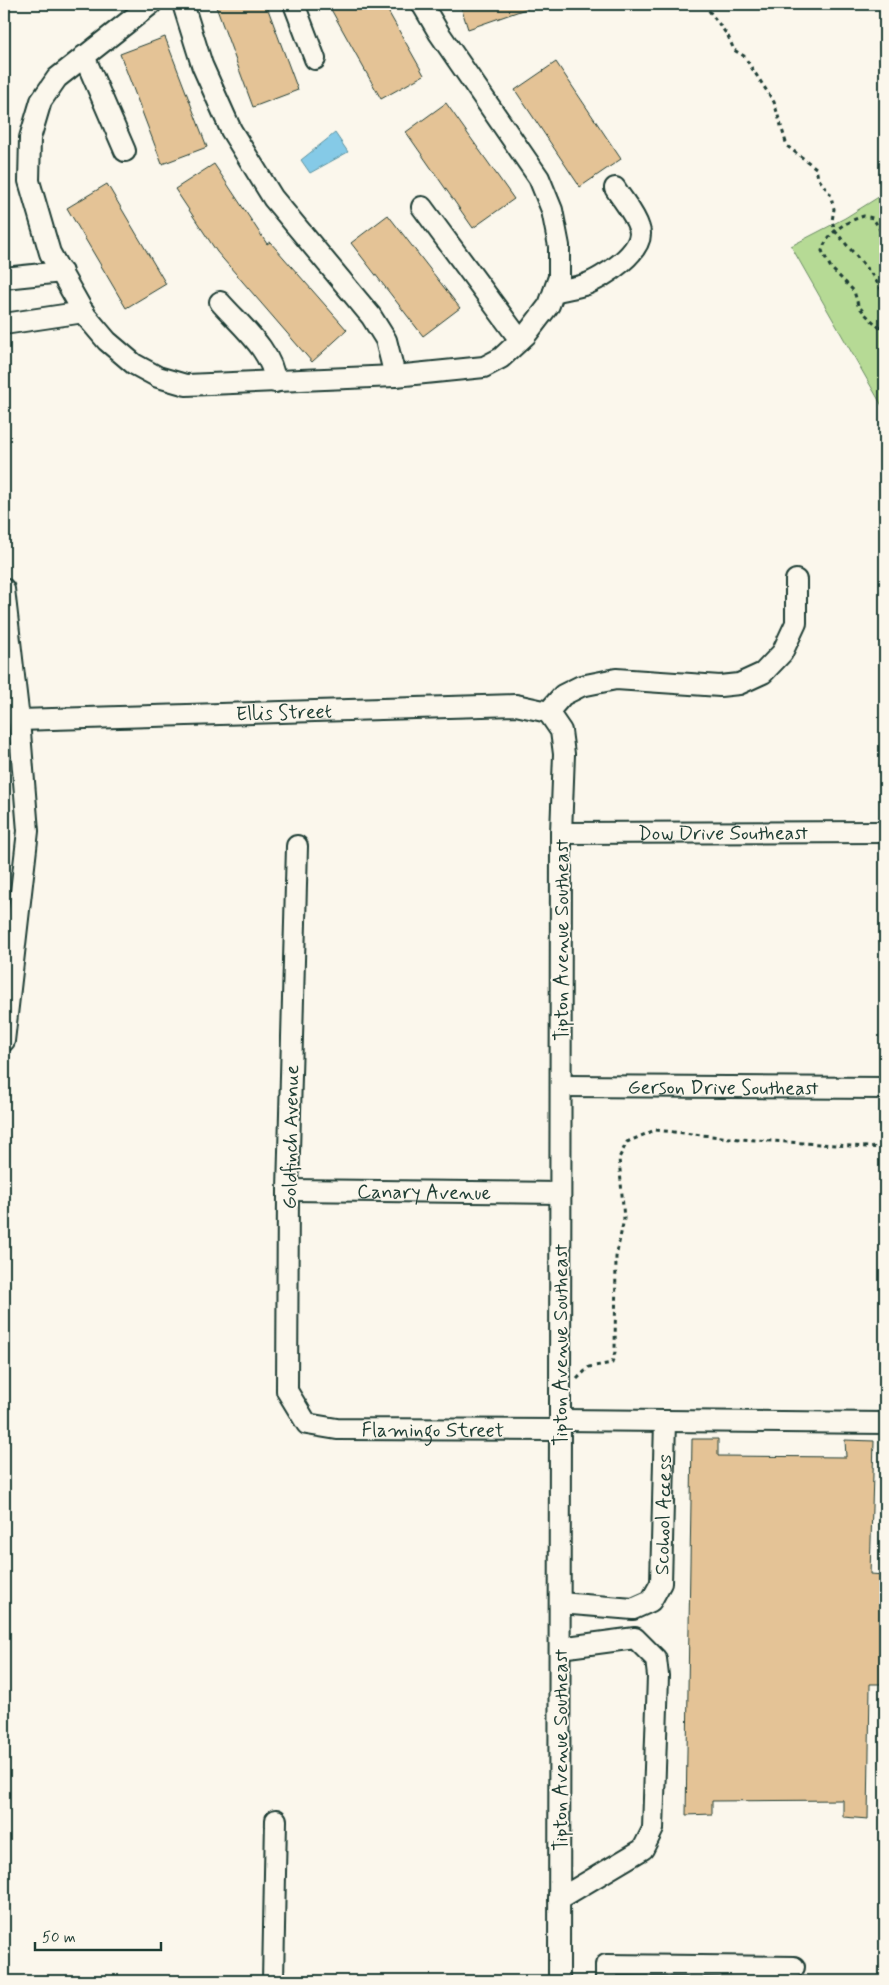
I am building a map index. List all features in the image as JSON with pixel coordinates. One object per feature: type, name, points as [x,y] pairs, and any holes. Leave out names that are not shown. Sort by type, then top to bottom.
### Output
[{"type":"street","points":[[151,4],[57,78],[41,101],[30,138],[29,181],[50,253],[84,312],[114,347],[134,364],[158,377],[186,385],[395,376],[484,367],[501,358],[520,340],[549,305],[558,277],[559,246],[552,210],[539,178],[439,33],[422,4]]},
{"type":"street","points":[[183,4],[202,65],[230,130],[273,198],[372,316],[386,340],[395,376]]},
{"type":"street","points":[[294,4],[315,59]]},
{"type":"street","points":[[84,56],[126,151]]},
{"type":"street","points":[[554,292],[584,285],[602,277],[637,248],[640,229],[615,188]]},
{"type":"street","points":[[422,207],[520,340]]},
{"type":"street","points":[[4,278],[62,272]]},
{"type":"street","points":[[220,302],[268,357],[275,373],[276,382]]},
{"type":"street","points":[[4,324],[84,312]]},
{"type":"street","points":[[548,712],[563,695],[581,686],[616,679],[720,686],[739,684],[762,673],[782,653],[796,624],[796,580]]},
{"type":"street","points":[[4,589],[19,720],[28,831],[4,1041]]},
{"type":"street","name":"Ellis Street","points":[[19,720],[516,704],[548,712]]},
{"type":"street","name":"Tipton Avenue Southeast","points":[[548,712],[561,731],[564,754],[561,833],[559,1981]]},
{"type":"street","name":"Dow Drive Southeast","points":[[561,833],[885,832]]},
{"type":"street","name":"Goldfinch Avenue","points":[[297,846],[288,1190],[287,1391],[307,1424]]},
{"type":"street","name":"Gerson Drive Southeast","points":[[561,1086],[885,1088]]},
{"type":"street","name":"Canary Avenue","points":[[288,1190],[560,1193]]},
{"type":"street","name":"Flamingo Street","points":[[307,1424],[337,1429],[665,1421],[885,1423]]},
{"type":"street","name":"Scohool Access","points":[[560,1603],[633,1609],[651,1601],[661,1584],[665,1421]]},
{"type":"street","points":[[559,1898],[643,1850],[653,1829],[658,1676],[656,1659],[635,1638],[560,1648]]},
{"type":"street","points":[[272,1981],[276,1820]]},
{"type":"street","points":[[606,1981],[606,1965],[794,1967]]},
{"type":"path","points":[[704,4],[728,36],[734,50],[744,56],[774,102],[787,146],[816,168],[818,178],[830,194],[834,209],[832,221],[834,231],[873,276],[885,295]]},
{"type":"path","points":[[885,238],[869,216],[855,219],[834,231],[823,246],[824,257],[854,291],[858,305],[885,333]]},
{"type":"path","points":[[560,1383],[574,1383],[589,1367],[612,1363],[615,1352],[616,1257],[624,1219],[619,1158],[627,1142],[655,1130],[740,1139],[885,1148]]},
{"type":"green space","points":[[885,193],[885,411],[791,246],[845,218]]},
{"type":"water","points":[[335,133],[348,152],[310,173],[301,160]]},
{"type":"building","points":[[215,4],[266,4],[298,90],[253,107]]},
{"type":"building","points":[[328,4],[384,4],[424,75],[381,99]]},
{"type":"building","points":[[460,4],[534,4],[534,6],[468,29]]},
{"type":"building","points":[[165,37],[207,147],[162,164],[120,54]]},
{"type":"building","points":[[556,62],[621,159],[580,187],[515,90]]},
{"type":"building","points":[[446,103],[514,199],[473,228],[406,132]]},
{"type":"building","points":[[214,164],[267,244],[270,242],[347,330],[312,362],[217,252],[175,189]]},
{"type":"building","points":[[107,184],[166,284],[126,308],[67,208]]},
{"type":"building","points":[[388,215],[460,308],[423,336],[351,243]]},
{"type":"building","points":[[692,1439],[718,1439],[718,1456],[846,1457],[845,1440],[874,1441],[870,1574],[885,1575],[885,1684],[870,1684],[868,1819],[843,1817],[843,1800],[712,1801],[712,1814],[686,1815]]}]
